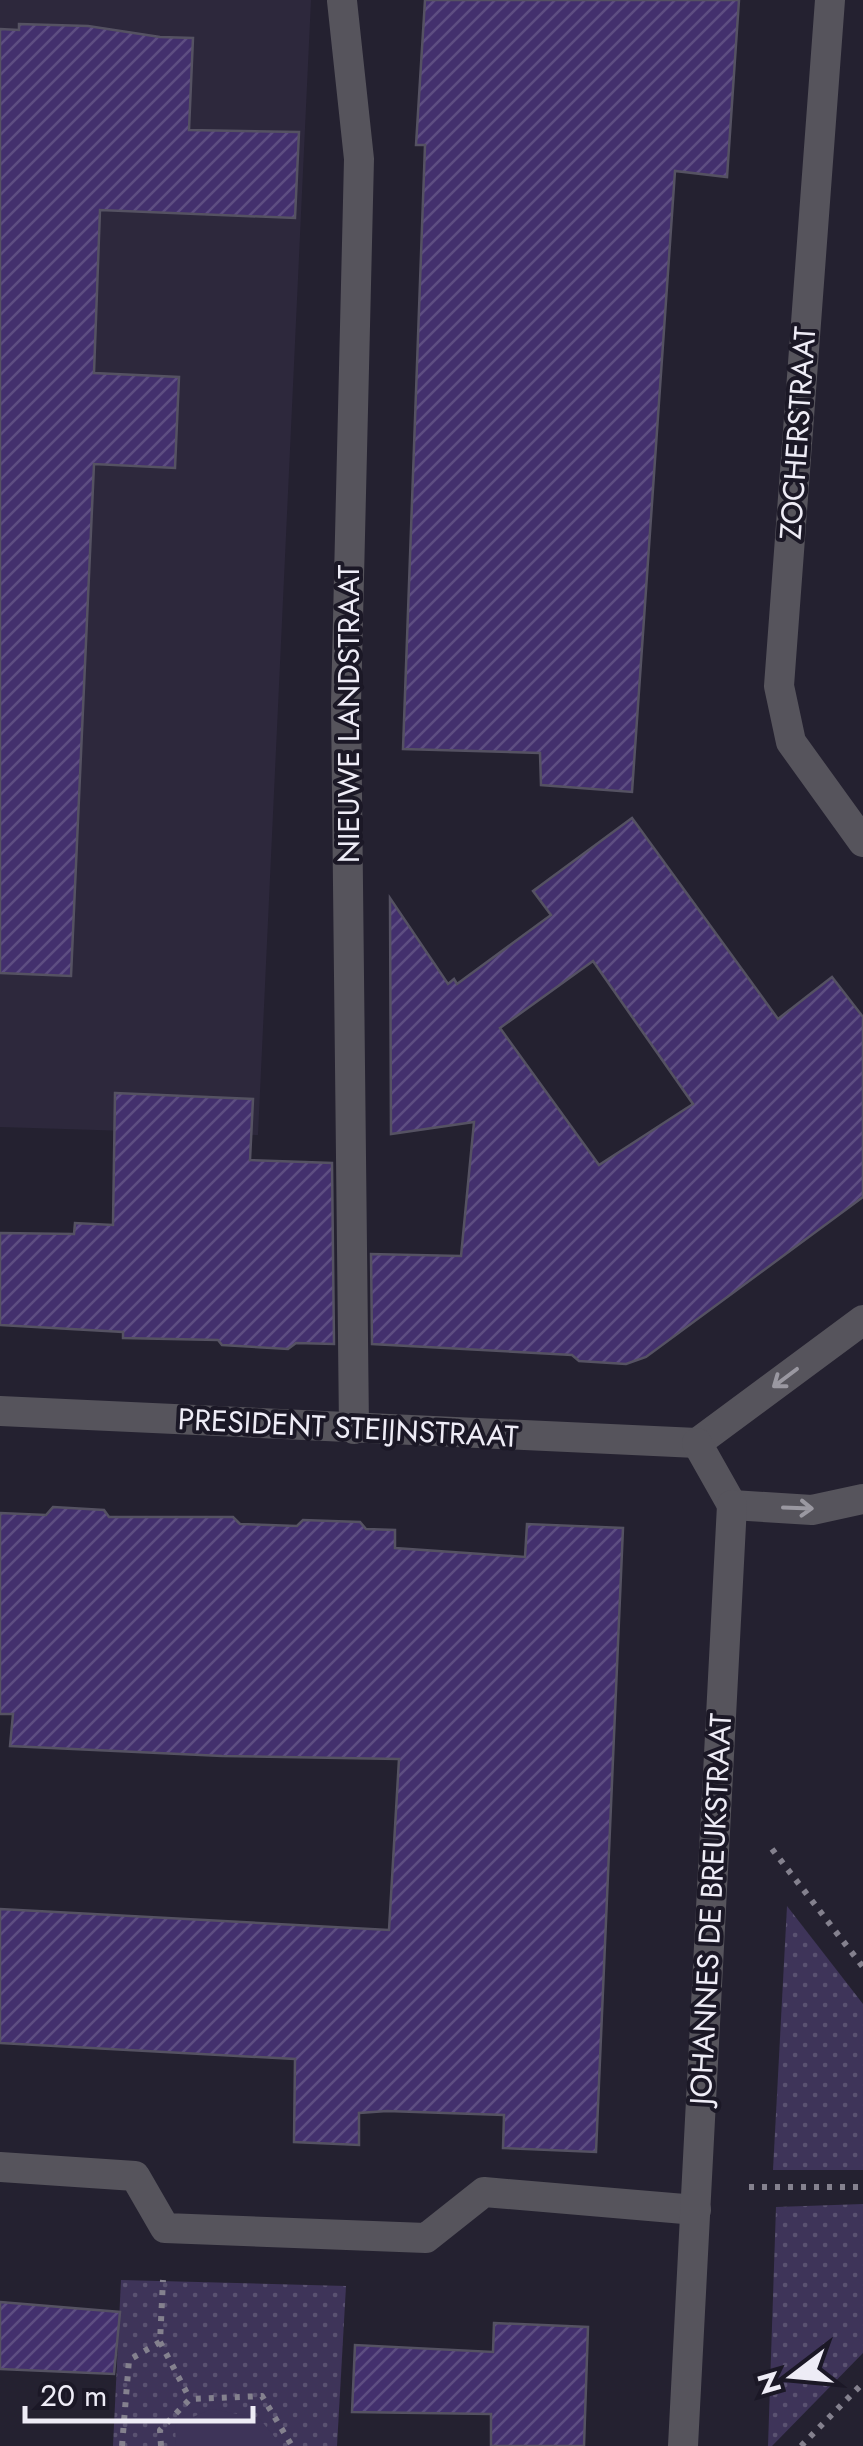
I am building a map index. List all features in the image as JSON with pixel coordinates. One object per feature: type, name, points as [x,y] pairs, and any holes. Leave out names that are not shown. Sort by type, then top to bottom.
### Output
[{"type":"street","name":"ZOCHERSTRAAT","points":[[830,0],[778,686],[791,742],[863,842]]},
{"type":"street","name":"NIEUWE LANDSTRAAT","points":[[342,1],[359,160],[346,703],[354,1429]]},
{"type":"street","points":[[863,1320],[697,1443],[732,1505],[812,1510],[863,1499]]},
{"type":"street","name":"PRESIDENT STEIJNSTRAAT","points":[[0,1412],[697,1443]]},
{"type":"street","name":"JOHANNES DE BREUKSTRAAT","points":[[683,2446],[732,1505]]},
{"type":"street","points":[[0,2167],[135,2176],[166,2228],[426,2238],[484,2192],[697,2198]]},
{"type":"path","points":[[717,1780],[863,1967]]},
{"type":"path","points":[[697,2198],[863,2188]]},
{"type":"path","points":[[166,2228],[160,2342],[190,2400]]},
{"type":"path","points":[[122,2446],[128,2360],[160,2342]]},
{"type":"path","points":[[801,2446],[863,2382]]},
{"type":"path","points":[[161,2446],[160,2430],[190,2400],[262,2396],[292,2446]]},
{"type":"shaded area","points":[[0,0],[311,0],[258,1135],[0,1127]]},
{"type":"shaded area","points":[[787,1906],[863,2004],[863,2170],[773,2170]]},
{"type":"shaded area","points":[[863,2204],[863,2353],[768,2446],[776,2207]]},
{"type":"shaded area","points":[[121,2280],[346,2286],[337,2446],[113,2446]]},
{"type":"shaded area","points":[[211,2409],[259,2418],[282,2446],[176,2446],[175,2425]]},
{"type":"building","points":[[425,0],[739,0],[727,177],[675,171],[632,792],[541,785],[540,753],[403,749],[425,145],[416,145]]},
{"type":"building","points":[[19,24],[88,26],[193,38],[189,130],[299,132],[295,218],[100,210],[94,373],[179,377],[175,468],[94,464],[71,976],[0,973],[0,29],[19,30]]},
{"type":"building","points":[[632,818],[778,1019],[832,977],[863,1017],[863,1197],[646,1357],[626,1364],[579,1361],[572,1355],[372,1344],[371,1254],[461,1256],[474,1122],[391,1134],[390,898],[448,984],[454,979],[457,984],[551,915],[533,891]],"holes":[[[593,961],[693,1104],[599,1165],[500,1028]]]},
{"type":"building","points":[[115,1093],[253,1099],[250,1160],[332,1163],[334,1344],[296,1343],[288,1349],[222,1345],[218,1340],[123,1338],[123,1332],[0,1325],[0,1233],[74,1234],[75,1223],[113,1225]]},
{"type":"building","points":[[53,1507],[104,1510],[109,1517],[233,1517],[240,1524],[360,1522],[366,1529],[395,1530],[395,1548],[525,1557],[527,1524],[623,1528],[596,2152],[503,2148],[504,2115],[387,2111],[359,2113],[359,2145],[294,2142],[295,2059],[0,2043],[0,1909],[389,1930],[399,1759],[10,1746],[13,1714],[0,1714],[0,1513],[46,1515]]},
{"type":"building","points":[[0,2302],[120,2312],[114,2374],[0,2369]]},
{"type":"building","points":[[494,2323],[588,2327],[584,2446],[491,2446],[491,2414],[352,2412],[355,2345],[493,2352]]}]
